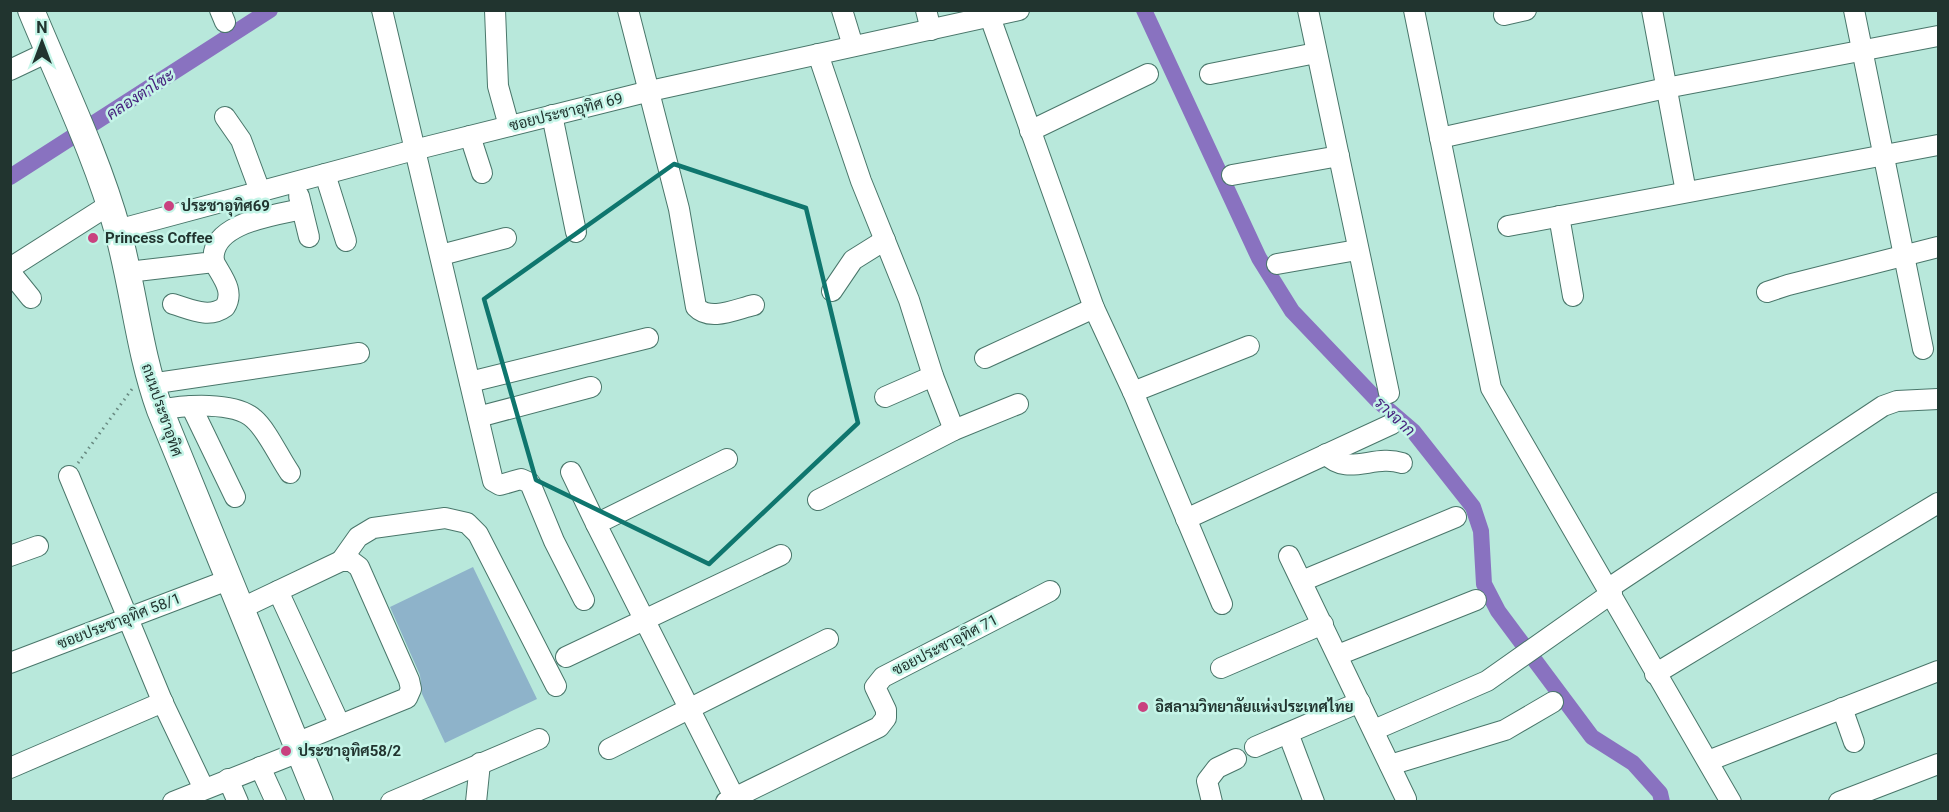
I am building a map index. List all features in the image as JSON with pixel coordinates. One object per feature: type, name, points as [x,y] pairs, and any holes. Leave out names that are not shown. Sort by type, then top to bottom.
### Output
[{"type":"main road","name":"ถนนประชาอุทิศ","points":[[30,10],[72,106],[109,205],[128,272],[149,378],[160,410],[320,801]]},
{"type":"street","points":[[382,10],[493,481],[500,486],[521,479],[530,483],[554,541],[584,600]]},
{"type":"street","points":[[495,10],[498,86],[509,126]]},
{"type":"street","points":[[628,10],[679,209],[696,307],[702,313],[713,315],[754,305]]},
{"type":"street","points":[[842,10],[853,46]]},
{"type":"street","points":[[926,10],[931,30]]},
{"type":"street","name":"ซอยประชาอุทิศ 69","points":[[117,230],[414,150],[650,91],[1019,10]]},
{"type":"street","points":[[1308,10],[1389,393]]},
{"type":"street","points":[[1414,10],[1491,388],[1610,590],[1655,674],[1708,761],[1726,800]]},
{"type":"street","points":[[1504,15],[1526,10]]},
{"type":"street","points":[[1652,10],[1686,192]]},
{"type":"street","points":[[1854,10],[1923,349]]},
{"type":"street","points":[[990,17],[1094,308],[1222,604]]},
{"type":"street","points":[[1440,138],[1666,88],[1938,36]]},
{"type":"street","points":[[10,70],[48,52]]},
{"type":"street","points":[[1210,74],[1317,53]]},
{"type":"street","points":[[818,54],[861,181],[909,300],[933,376],[954,430]]},
{"type":"street","points":[[1030,130],[1148,74]]},
{"type":"street","points":[[552,115],[576,232]]},
{"type":"street","points":[[225,117],[245,148],[260,191]]},
{"type":"street","points":[[470,136],[482,173]]},
{"type":"street","points":[[1508,225],[1938,146]]},
{"type":"street","points":[[1232,176],[1339,156]]},
{"type":"street","points":[[325,174],[346,242]]},
{"type":"street","points":[[295,182],[309,237]]},
{"type":"street","points":[[31,298],[10,270],[109,205]]},
{"type":"street","points":[[173,304],[212,313],[225,307],[229,294],[214,262],[215,248],[227,233],[245,223],[302,209]]},
{"type":"street","points":[[1559,216],[1573,296]]},
{"type":"street","points":[[441,255],[506,238]]},
{"type":"street","points":[[832,291],[853,260],[885,240]]},
{"type":"street","points":[[1767,292],[1904,254],[1938,247]]},
{"type":"street","points":[[1277,264],[1357,250]]},
{"type":"street","points":[[128,272],[214,262]]},
{"type":"street","points":[[986,358],[1094,308]]},
{"type":"street","points":[[470,382],[648,338]]},
{"type":"street","points":[[1132,392],[1249,346]]},
{"type":"street","points":[[149,378],[358,353]]},
{"type":"street","points":[[885,397],[933,376]]},
{"type":"street","points":[[478,417],[591,387]]},
{"type":"street","points":[[1374,730],[1487,681],[1610,590],[1883,406],[1897,401],[1938,399]]},
{"type":"street","points":[[818,500],[954,430],[1018,404]]},
{"type":"street","points":[[191,406],[235,497]]},
{"type":"street","points":[[160,410],[191,406],[244,412],[255,419],[290,473]]},
{"type":"street","points":[[1186,519],[1392,424]]},
{"type":"street","points":[[1326,454],[1335,464],[1383,460],[1402,463]]},
{"type":"street","points":[[596,524],[728,459]]},
{"type":"street","points":[[571,472],[689,709],[730,799]]},
{"type":"street","points":[[69,476],[163,702],[204,789]]},
{"type":"street","points":[[1655,674],[1938,503]]},
{"type":"street","points":[[1302,581],[1455,517]]},
{"type":"street","points":[[341,561],[358,537],[373,528],[445,518],[467,523],[478,534],[556,686]]},
{"type":"street","points":[[10,556],[38,546]]},
{"type":"street","points":[[566,657],[781,555]]},
{"type":"street","points":[[1289,556],[1406,799]]},
{"type":"street","points":[[172,801],[260,767],[340,725],[407,698],[411,687],[359,567],[351,561],[341,561],[240,609]]},
{"type":"street","name":"ซอยประชาอุทิศ 58/1","points":[[10,663],[228,580]]},
{"type":"street","points":[[278,591],[340,725]]},
{"type":"street","name":"ซอยประชาอุทิศ 71","points":[[730,799],[879,727],[886,718],[886,710],[875,687],[883,677],[1050,591]]},
{"type":"street","points":[[1338,655],[1476,600]]},
{"type":"street","points":[[1221,668],[1323,624]]},
{"type":"street","points":[[609,749],[828,639]]},
{"type":"street","points":[[1708,761],[1938,671]]},
{"type":"street","points":[[10,768],[163,702]]},
{"type":"street","points":[[1255,747],[1360,702]]},
{"type":"street","points":[[1390,765],[1505,730],[1553,702]]},
{"type":"street","points":[[1842,708],[1854,742]]},
{"type":"street","points":[[1288,733],[1314,801]]},
{"type":"street","points":[[391,801],[539,739]]},
{"type":"street","points":[[1212,801],[1207,781],[1217,768],[1236,759]]},
{"type":"street","points":[[476,801],[480,763]]},
{"type":"street","points":[[1839,801],[1938,764]]},
{"type":"street","points":[[260,767],[276,801]]},
{"type":"street","points":[[228,779],[238,801]]},
{"type":"path","points":[[69,476],[135,385],[149,378]]},
{"type":"highlighted area","points":[[674,164],[806,208],[858,423],[709,564],[536,480],[484,299]]},
{"type":"building","points":[[473,567],[537,699],[445,743],[422,694],[420,675],[390,607]]},
{"type":"waterway","name":"คลองตาโซะ","points":[[10,177],[270,10]]},
{"type":"waterway","name":"รางจาก","points":[[1144,10],[1259,258],[1292,311],[1377,400],[1413,431],[1473,507],[1481,531],[1484,584],[1498,611],[1592,737],[1633,763],[1660,793],[1662,802]]},
{"type":"place","name":"ประชาอุทิศ69","points":[[169,206]]},
{"type":"place","name":"Princess Coffee","points":[[93,238]]},
{"type":"place","name":"อิสลามวิทยาลัยแห่งประเทศไทย","points":[[1143,707]]},
{"type":"place","name":"ประชาอุทิศ58/2","points":[[286,751]]}]
